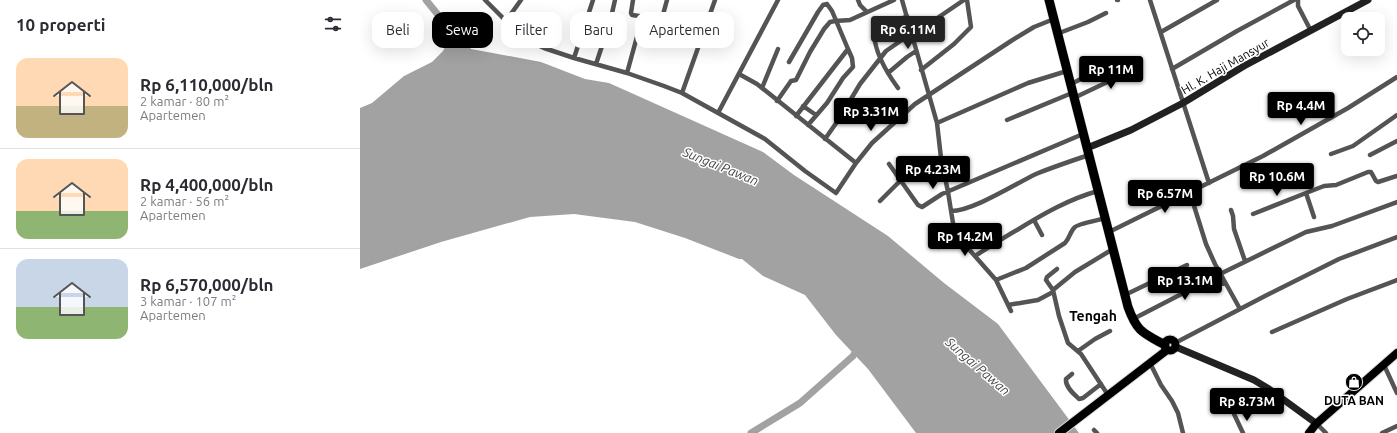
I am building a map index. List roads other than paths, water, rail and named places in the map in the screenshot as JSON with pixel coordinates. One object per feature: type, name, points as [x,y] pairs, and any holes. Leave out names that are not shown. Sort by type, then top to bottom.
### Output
[{"type":"highway","points":[[1049,0],[1067,71],[1090,150],[1105,218],[1132,319],[1142,331],[1170,345]]},
{"type":"highway","points":[[1054,0],[1075,82],[1076,98],[1084,134],[1090,150]]},
{"type":"highway","points":[[1101,195],[1113,230],[1129,293],[1137,317],[1148,330],[1170,345]]},
{"type":"main road","points":[[1059,433],[1150,363],[1170,345]]},
{"type":"main road","points":[[1309,433],[1317,424],[1397,353]]},
{"type":"street","points":[[485,0],[501,16]]},
{"type":"street","points":[[512,12],[521,0]]},
{"type":"street","points":[[574,58],[593,0]]},
{"type":"street","points":[[596,64],[610,22],[615,0]]},
{"type":"street","points":[[627,73],[638,33],[640,17],[632,15],[631,13],[633,0]]},
{"type":"street","points":[[664,12],[667,0]]},
{"type":"street","points":[[682,94],[715,0]]},
{"type":"street","points":[[718,113],[778,0]]},
{"type":"street","points":[[858,0],[860,5],[867,12]]},
{"type":"street","points":[[777,101],[791,81],[796,80],[810,52],[830,22],[850,20],[894,0]]},
{"type":"street","points":[[902,0],[937,123],[941,158],[957,235],[996,280],[1002,290],[1006,304],[1011,311]]},
{"type":"street","points":[[824,139],[839,119],[860,84],[886,52],[912,33],[964,0]]},
{"type":"street","points":[[921,70],[954,44],[971,27],[967,0]]},
{"type":"street","points":[[1150,0],[1209,183]]},
{"type":"street","points":[[1161,32],[1217,0]]},
{"type":"street","points":[[1172,69],[1294,0]]},
{"type":"street","points":[[1298,0],[1298,6],[1311,31]]},
{"type":"street","name":"Hl. K. Haji Mansyur","points":[[1090,150],[1183,103],[1244,66],[1368,0]]},
{"type":"street","points":[[789,62],[810,24],[824,4],[827,4],[830,7],[853,60],[852,67],[827,103],[808,125]]},
{"type":"street","points":[[1062,32],[1106,13]]},
{"type":"street","points":[[898,88],[888,73],[881,58],[874,33],[907,16]]},
{"type":"street","points":[[544,48],[627,73],[682,94],[765,139],[805,171],[836,193],[856,163],[881,134],[914,104],[1034,27],[1054,19]]},
{"type":"street","points":[[762,88],[778,49]]},
{"type":"street","points":[[796,116],[848,49]]},
{"type":"street","points":[[888,73],[907,57],[916,52]]},
{"type":"street","points":[[1075,82],[1120,59]]},
{"type":"street","points":[[1007,120],[1076,98],[1137,68]]},
{"type":"street","points":[[937,123],[1028,83],[1067,71]]},
{"type":"street","points":[[739,74],[762,88],[856,163]]},
{"type":"street","points":[[1113,230],[1190,193],[1302,135],[1397,77]]},
{"type":"street","points":[[803,106],[816,115]]},
{"type":"street","points":[[1331,154],[1353,146],[1397,115]]},
{"type":"street","points":[[889,164],[918,205],[921,207],[948,192],[1084,134]]},
{"type":"street","points":[[1370,155],[1397,141]]},
{"type":"street","points":[[951,211],[959,211],[978,203],[1090,150]]},
{"type":"street","points":[[1253,214],[1324,186],[1336,185],[1368,172],[1371,172],[1378,182],[1397,176]]},
{"type":"street","points":[[880,202],[900,180]]},
{"type":"street","points":[[1190,193],[1206,244],[1220,274],[1240,309]]},
{"type":"street","points":[[1306,193],[1314,217]]},
{"type":"street","points":[[976,256],[992,245],[1066,202],[1101,195]]},
{"type":"street","points":[[1220,274],[1306,232],[1332,226],[1397,202]]},
{"type":"street","points":[[1231,210],[1234,229],[1245,262]]},
{"type":"street","points":[[996,280],[1026,268],[1068,241],[1073,229],[1077,225],[1105,218]]},
{"type":"street","points":[[1034,220],[1042,235]]},
{"type":"street","points":[[933,246],[940,247],[957,235]]},
{"type":"street","points":[[1170,345],[1340,259],[1397,237]]},
{"type":"street","points":[[1008,305],[1038,300],[1053,291],[1072,274],[1113,250]]},
{"type":"street","points":[[1129,293],[1187,265]]},
{"type":"street","points":[[1057,270],[1046,279],[1053,291],[1068,343],[1078,352],[1108,394]]},
{"type":"street","points":[[1272,332],[1347,299],[1397,280]]},
{"type":"street","points":[[1137,317],[1199,285],[1203,285],[1208,291],[1225,282]]},
{"type":"street","points":[[1078,352],[1095,339],[1110,331]]},
{"type":"street","points":[[1170,345],[1254,380],[1269,389],[1317,424],[1326,433]]},
{"type":"street","points":[[1150,363],[1178,413],[1183,433]]},
{"type":"street","points":[[1384,365],[1397,393]]},
{"type":"street","points":[[1072,374],[1066,379],[1066,382],[1070,390],[1079,399],[1083,398],[1102,384]]},
{"type":"street","points":[[1234,414],[1243,433]]},
{"type":"street","points":[[1382,433],[1397,426]]},
{"type":"water","name":"Sungai Pawan","points":[[444,48],[470,48],[541,62],[585,79],[609,83],[763,152],[794,175],[888,236],[944,283],[998,324],[1079,433],[916,433],[868,369],[836,335],[805,295],[763,276],[742,259],[685,238],[635,222],[574,214],[530,217],[441,242],[360,269],[360,108],[372,103],[404,76],[432,62]]},
{"type":"waterway","points":[[426,0],[436,12]]},
{"type":"waterway","points":[[751,433],[800,403],[853,356],[859,346]]},
{"type":"place","name":"DUTA BAN","points":[[1354,382]]},
{"type":"district","name":"Tengah","points":[[1093,316]]}]
